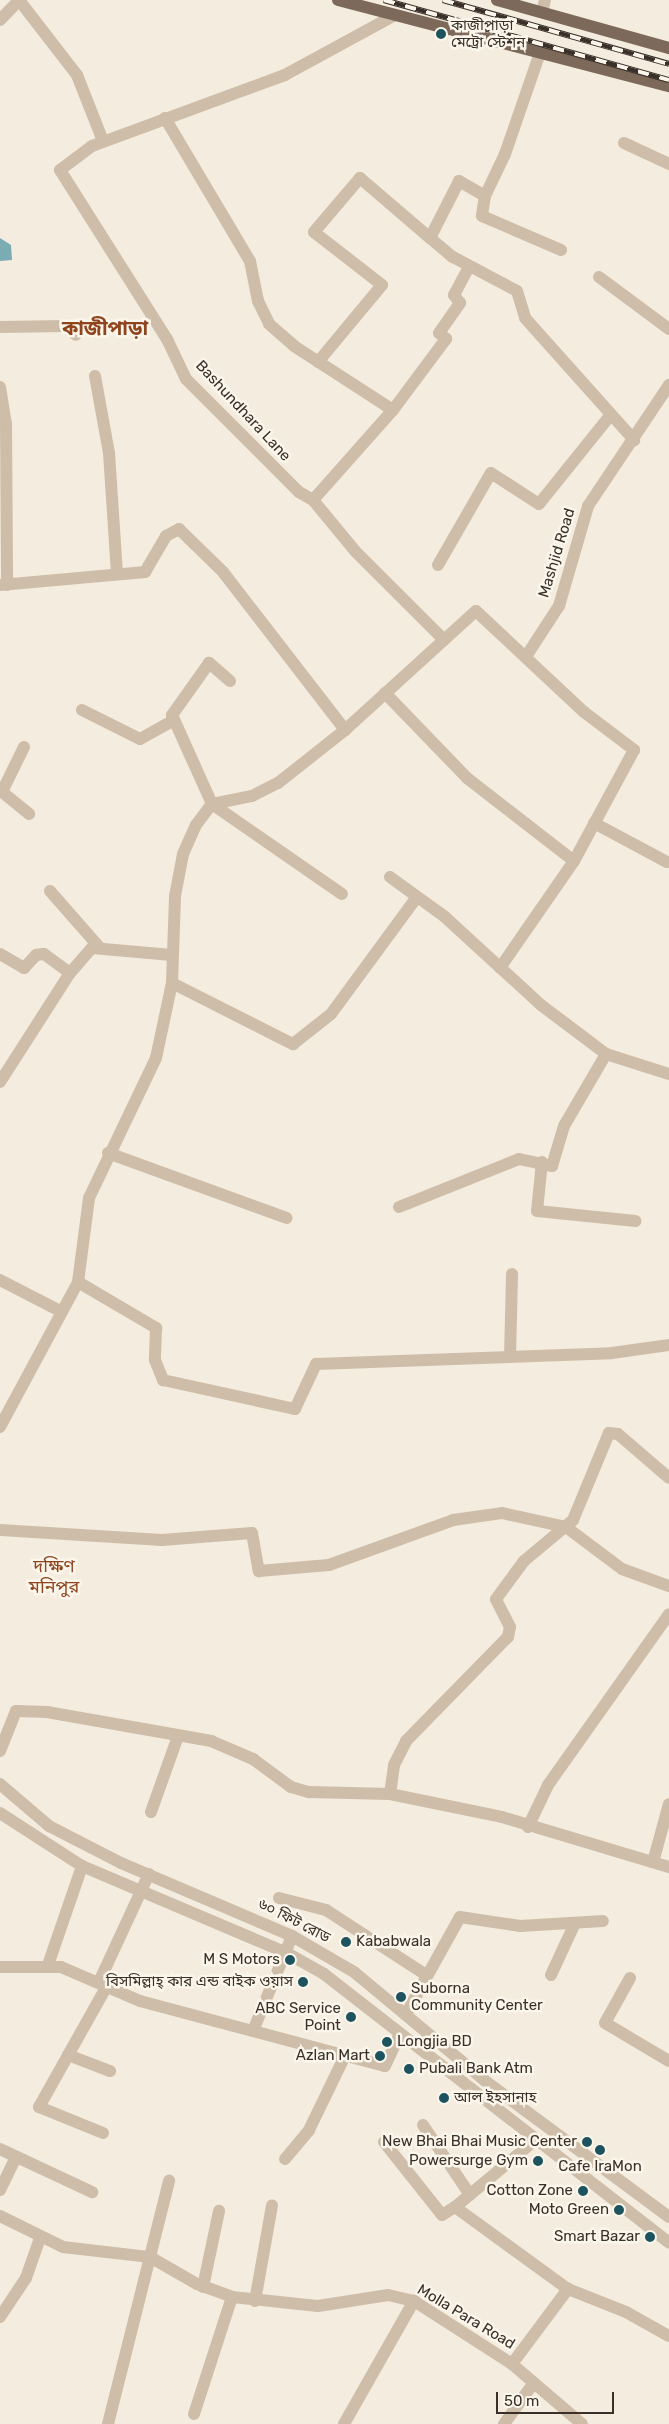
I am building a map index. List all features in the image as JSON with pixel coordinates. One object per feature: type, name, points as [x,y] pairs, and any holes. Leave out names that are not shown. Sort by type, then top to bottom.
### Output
[{"type":"main road","points":[[338,0],[669,86]]},
{"type":"main road","points":[[498,0],[544,6],[669,48]]},
{"type":"street","points":[[0,20],[19,0],[77,75],[103,141],[285,75],[394,15]]},
{"type":"street","points":[[540,53],[505,154],[485,196],[482,216],[560,250]]},
{"type":"street","points":[[165,118],[250,261],[258,301],[269,324],[318,362],[393,410]]},
{"type":"street","name":"Bashundhara Lane","points":[[103,141],[60,170],[167,339],[186,378],[298,492],[313,500],[355,550],[444,640]]},
{"type":"street","points":[[624,143],[669,164]]},
{"type":"street","points":[[318,362],[382,285],[314,232],[360,178],[430,238],[469,267],[517,292],[525,318],[609,418],[634,440]]},
{"type":"street","points":[[430,238],[459,181],[485,196]]},
{"type":"street","points":[[313,500],[393,410],[446,339],[439,333],[460,303],[454,295],[469,267]]},
{"type":"street","points":[[599,277],[669,329]]},
{"type":"street","points":[[0,327],[65,326],[76,335]]},
{"type":"street","points":[[95,376],[109,453],[117,574]]},
{"type":"street","name":"Mashjid Road","points":[[527,656],[559,606],[588,506],[634,440],[669,385]]},
{"type":"street","points":[[0,387],[6,423],[3,585],[145,572],[166,536],[179,529],[223,572],[345,730]]},
{"type":"street","points":[[438,565],[491,473],[539,504],[609,418]]},
{"type":"street","points":[[0,1427],[60,1311],[78,1282],[84,1220],[108,1154],[156,1058],[172,983],[172,955],[183,854],[212,804],[252,796],[278,783],[345,730],[476,611],[527,656],[584,712],[634,750],[574,861],[500,968]]},
{"type":"street","points":[[230,681],[209,664],[172,715],[173,721],[212,804],[342,894]]},
{"type":"street","points":[[385,693],[467,778],[574,861]]},
{"type":"street","points":[[82,710],[140,739],[173,721]]},
{"type":"street","points":[[24,747],[2,783],[4,798],[29,814]]},
{"type":"street","points":[[594,823],[667,862]]},
{"type":"street","points":[[390,877],[417,897],[500,968],[606,1054],[669,1074]]},
{"type":"street","points":[[50,891],[100,948]]},
{"type":"street","points":[[172,983],[293,1044],[331,1014],[417,897]]},
{"type":"street","points":[[0,1082],[82,956],[100,948],[172,955]]},
{"type":"street","points":[[0,954],[24,968],[36,955],[44,954],[70,973]]},
{"type":"street","points":[[399,1207],[519,1159],[542,1162],[552,1166],[564,1126],[606,1054]]},
{"type":"street","points":[[108,1154],[287,1218]]},
{"type":"street","points":[[542,1162],[537,1211],[635,1221]]},
{"type":"street","points":[[510,1357],[512,1274]]},
{"type":"street","points":[[0,1280],[60,1311]]},
{"type":"street","points":[[78,1282],[156,1328],[155,1360],[163,1380],[295,1409],[316,1364],[612,1353],[669,1345]]},
{"type":"street","points":[[390,1794],[394,1765],[406,1741],[508,1637],[510,1627],[496,1599],[524,1561],[564,1526],[585,1494],[609,1433],[618,1434],[669,1478]]},
{"type":"street","points":[[0,1530],[162,1540],[252,1533],[259,1571],[329,1565],[480,1513],[510,1514],[564,1526],[622,1569],[669,1586]]},
{"type":"street","points":[[528,1827],[553,1778],[669,1614]]},
{"type":"street","points":[[0,1752],[16,1711],[111,1721],[233,1749],[300,1790],[375,1797],[390,1794],[476,1811],[669,1867]]},
{"type":"street","points":[[151,1812],[178,1736]]},
{"type":"street","name":"৬০ ফিট রোড","points":[[0,1784],[27,1810],[90,1848],[292,1936],[374,1987],[484,2080],[669,2217]]},
{"type":"street","points":[[653,1862],[669,1804]]},
{"type":"street","points":[[0,1813],[82,1866],[285,1952],[362,2002],[534,2141],[669,2243]]},
{"type":"street","points":[[48,1965],[90,1848]]},
{"type":"street","points":[[102,2133],[85,2130],[39,2107],[68,2055],[103,1984],[150,1874]]},
{"type":"street","points":[[279,1898],[326,1910],[426,1976]]},
{"type":"street","points":[[406,2014],[460,1917],[520,1926],[603,1921]]},
{"type":"street","points":[[552,1975],[575,1923]]},
{"type":"street","points":[[253,2031],[292,1936]]},
{"type":"street","points":[[0,1967],[12,1970],[48,1965],[103,1984],[140,2001],[385,2066],[400,2034]]},
{"type":"street","points":[[630,1978],[604,2023],[669,2062]]},
{"type":"street","points":[[362,2002],[374,1987]]},
{"type":"street","points":[[68,2055],[110,2071]]},
{"type":"street","points":[[285,2159],[309,2130],[345,2056]]},
{"type":"street","points":[[422,2125],[470,2195]]},
{"type":"street","points":[[384,2142],[442,2215],[470,2195],[534,2141]]},
{"type":"street","points":[[0,2149],[92,2192]]},
{"type":"street","points":[[0,2190],[16,2157]]},
{"type":"street","points":[[108,2424],[169,2180]]},
{"type":"street","points":[[613,2200],[624,2185]]},
{"type":"street","points":[[255,2302],[272,2206]]},
{"type":"street","points":[[455,2207],[568,2288],[626,2312],[669,2336]]},
{"type":"street","points":[[203,2287],[219,2211]]},
{"type":"street","name":"Molla Para Road","points":[[0,2216],[40,2238],[64,2246],[150,2258],[203,2287],[232,2297],[255,2302],[318,2306],[388,2295],[414,2301],[512,2364],[533,2384],[582,2424]]},
{"type":"street","points":[[0,2317],[26,2278],[40,2238]]},
{"type":"street","points":[[512,2364],[568,2288]]},
{"type":"street","points":[[194,2414],[232,2297]]},
{"type":"street","points":[[344,2424],[414,2301]]},
{"type":"street","points":[[504,2424],[533,2384]]},
{"type":"water","points":[[0,238],[11,245],[12,260],[0,261]]},
{"type":"railway","points":[[384,0],[669,80]]},
{"type":"railway","points":[[443,0],[669,64]]},
{"type":"place","name":"কাজীপাড়া মেট্রো স্টেশন","points":[[441,34]]},
{"type":"place","name":"Kababwala","points":[[346,1942]]},
{"type":"place","name":"M S Motors","points":[[290,1960]]},
{"type":"place","name":"বিসমিল্লাহ্ কার এন্ড বাইক ওয়াস","points":[[303,1982]]},
{"type":"place","name":"Suborna Community Center","points":[[401,1997]]},
{"type":"place","name":"ABC Service Point","points":[[351,2017]]},
{"type":"place","name":"Longjia BD","points":[[387,2042]]},
{"type":"place","name":"Azlan Mart","points":[[380,2056]]},
{"type":"place","name":"Pubali Bank Atm","points":[[409,2069]]},
{"type":"place","name":"আল ইহসানাহ","points":[[444,2098]]},
{"type":"place","name":"New Bhai Bhai Music Center","points":[[587,2142]]},
{"type":"place","name":"Cafe IraMon","points":[[600,2150]]},
{"type":"place","name":"Powersurge Gym","points":[[538,2161]]},
{"type":"place","name":"Cotton Zone","points":[[583,2191]]},
{"type":"place","name":"Moto Green","points":[[619,2210]]},
{"type":"place","name":"Smart Bazar","points":[[650,2237]]},
{"type":"district","name":"কাজীপাড়া","points":[[105,328]]},
{"type":"district","name":"দক্ষিণ মনিপুর","points":[[54,1577]]}]
